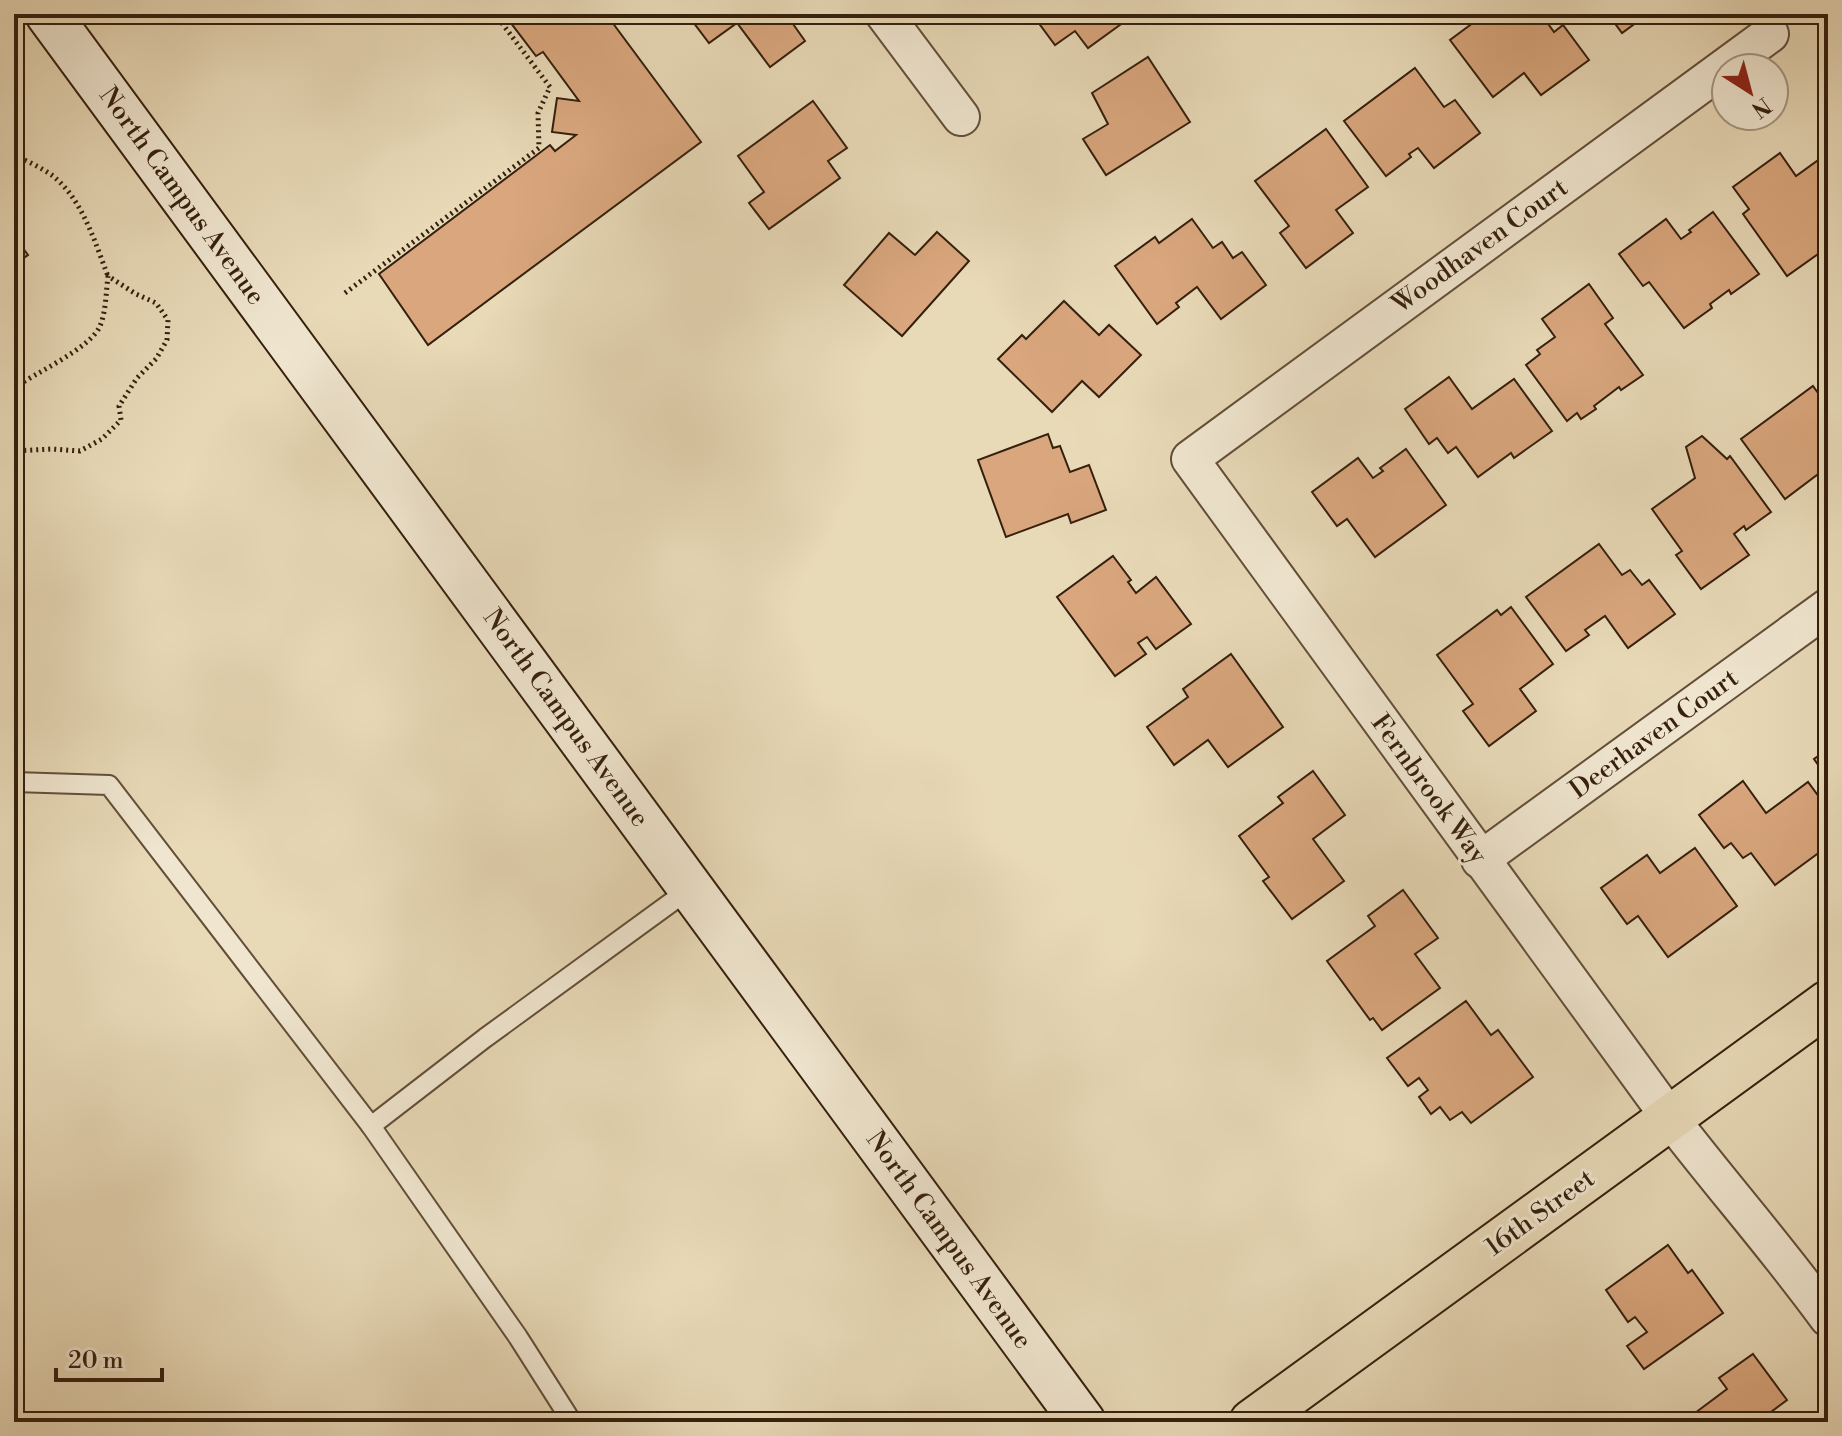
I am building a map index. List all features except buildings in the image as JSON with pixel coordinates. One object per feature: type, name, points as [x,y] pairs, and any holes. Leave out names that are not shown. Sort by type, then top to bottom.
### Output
[{"type":"main road","name":"North Campus Avenue","points":[[48,14],[1083,1422]]},
{"type":"main road","name":"16th Street","points":[[1252,1422],[1828,1003]]},
{"type":"street","points":[[884,14],[961,117]]},
{"type":"street","name":"Woodhaven Court","points":[[1190,459],[1770,34]]},
{"type":"street","name":"Fernbrook Way","points":[[1190,459],[1670,1118],[1828,1318]]},
{"type":"street","name":"Deerhaven Court","points":[[1480,860],[1828,607]]},
{"type":"lane","points":[[14,782],[109,785],[371,1126],[518,1337],[572,1422]]},
{"type":"lane","points":[[371,1126],[485,1038],[691,888]]},
{"type":"path","points":[[345,293],[539,148],[538,113],[550,87],[495,14]]},
{"type":"path","points":[[14,155],[54,177],[70,194],[90,230],[108,276],[99,328],[74,352],[14,388]]},
{"type":"path","points":[[14,451],[80,451],[102,439],[121,420],[119,406],[167,340],[168,320],[156,303],[108,276]]}]
